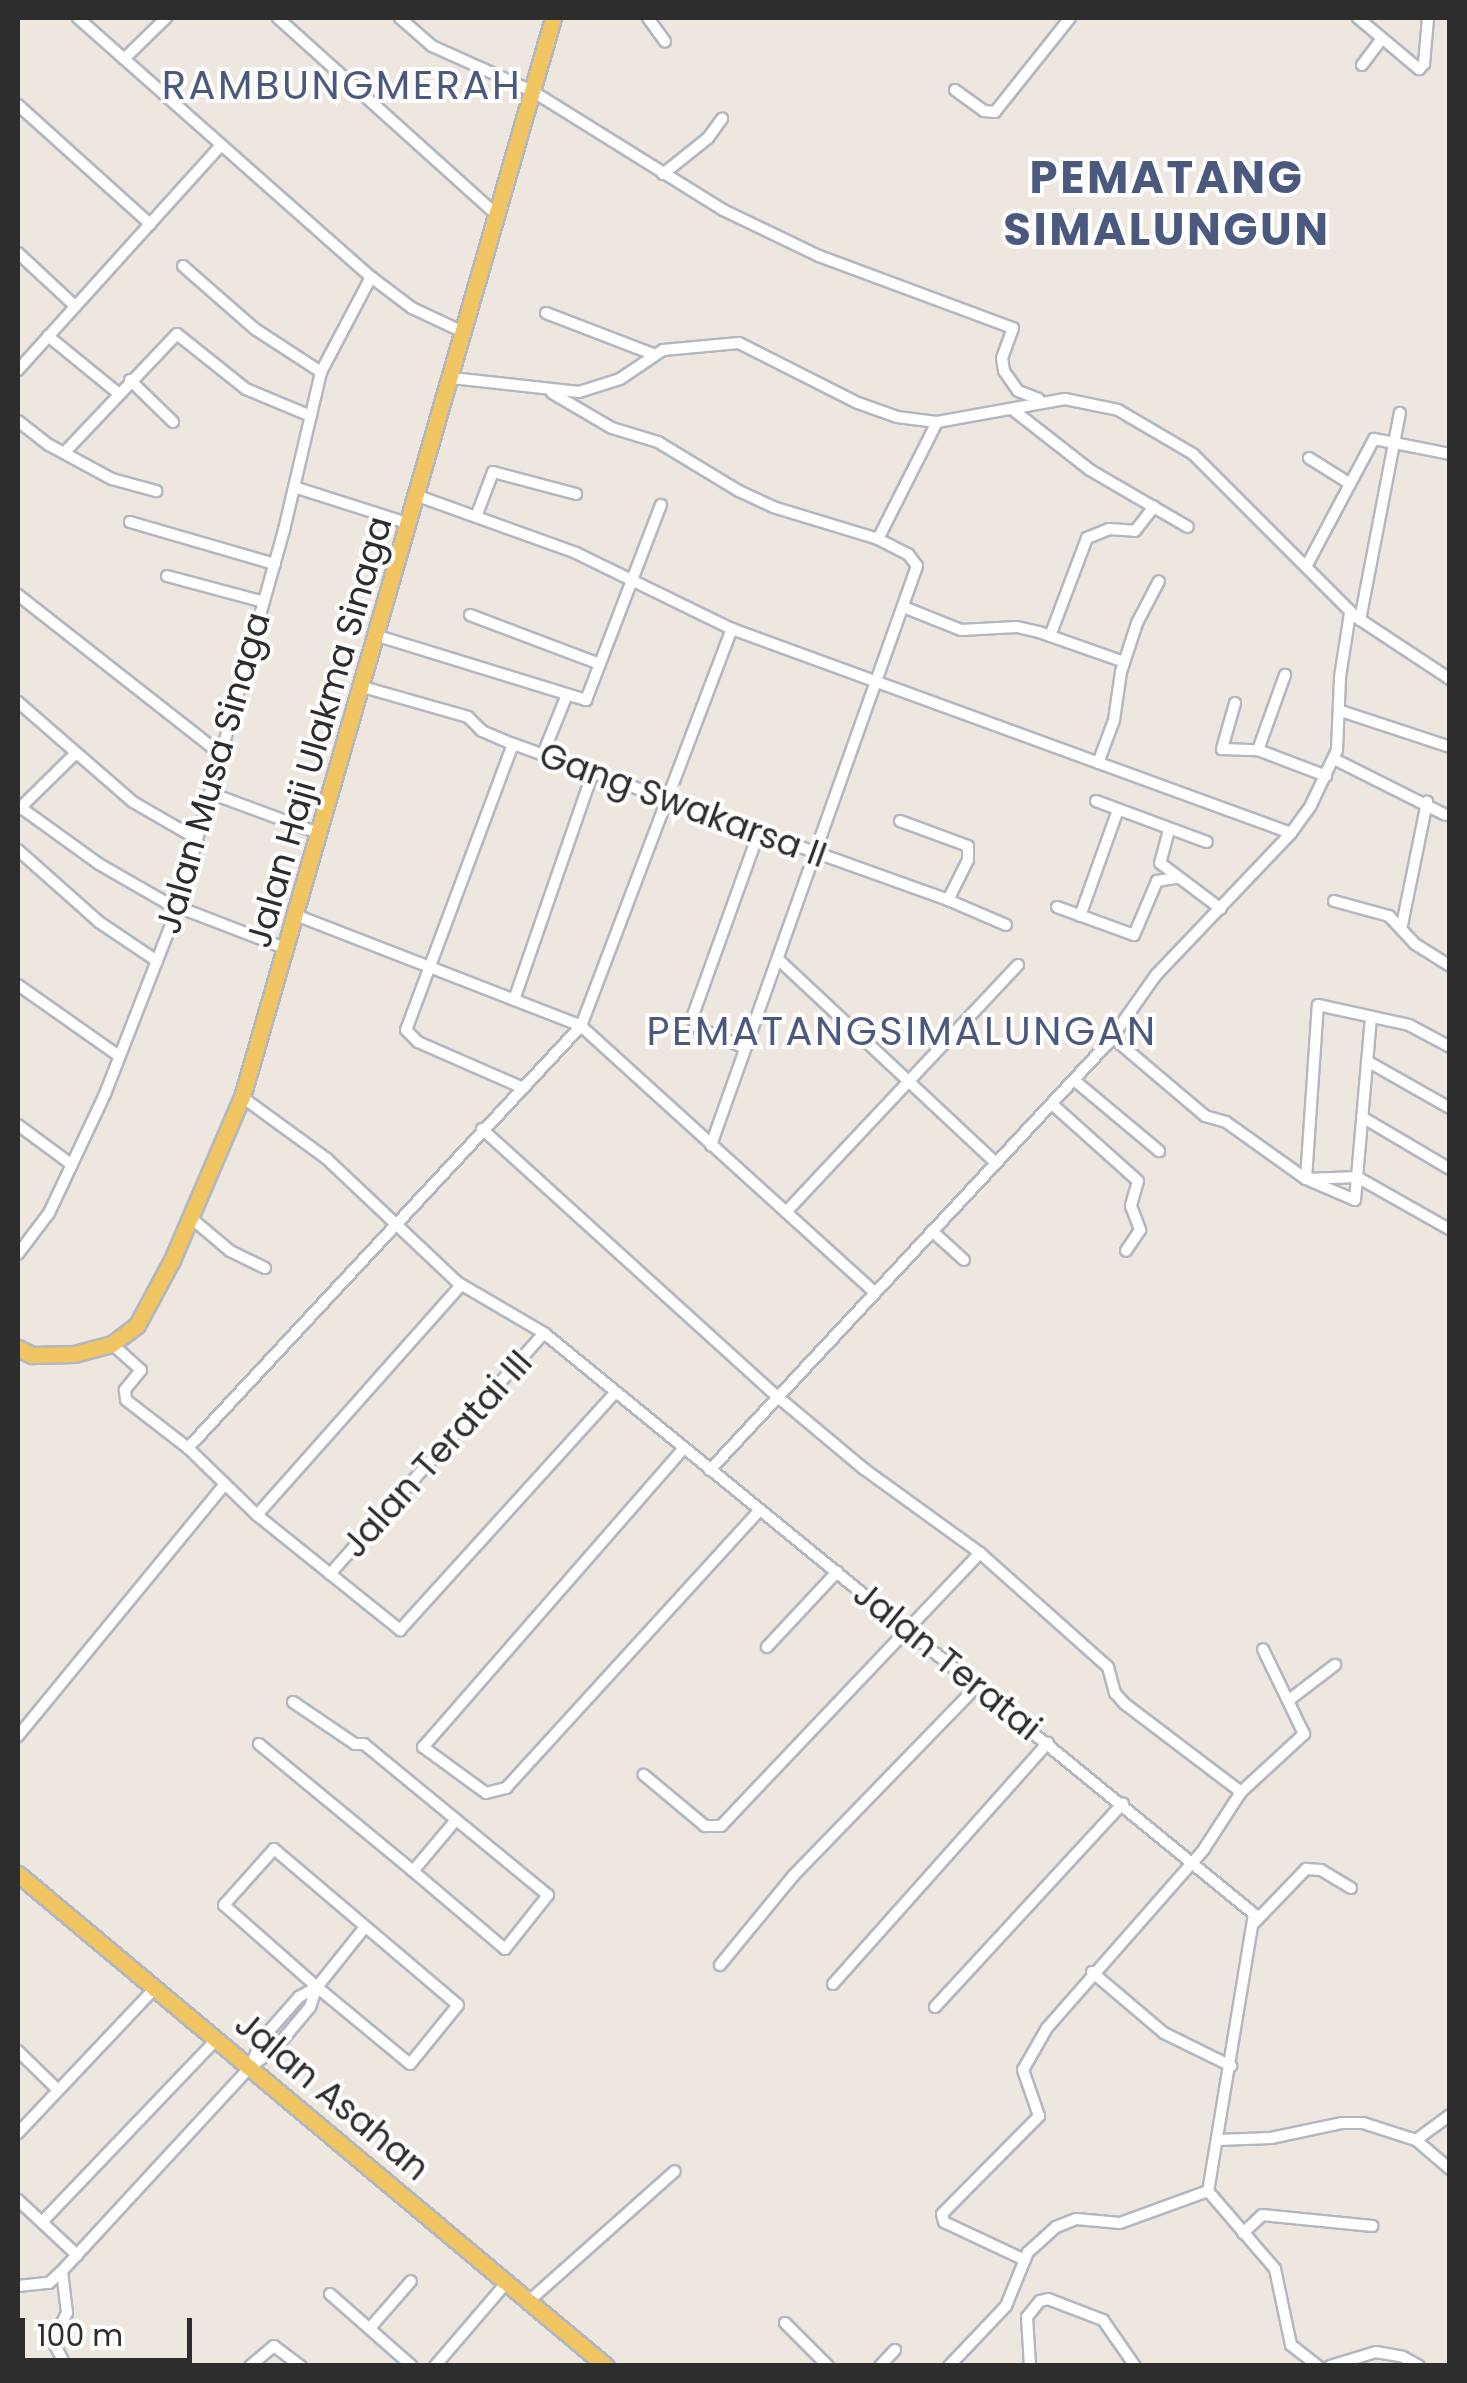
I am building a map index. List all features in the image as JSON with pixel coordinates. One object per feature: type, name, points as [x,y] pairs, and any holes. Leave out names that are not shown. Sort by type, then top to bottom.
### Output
[{"type":"main road","name":"Jalan Haji Ulakma Sinaga","points":[[112,1344],[136,1326],[145,1312],[242,1097],[298,916],[554,18]]},
{"type":"main road","points":[[18,1348],[51,1355],[112,1344]]},
{"type":"main road","name":"Jalan Asahan","points":[[18,1874],[600,2364]]},
{"type":"street","points":[[78,18],[370,277],[412,308],[463,332]]},
{"type":"street","points":[[278,18],[498,216]]},
{"type":"street","points":[[400,18],[432,46],[532,92],[723,210],[819,256],[1013,328],[1002,358],[1004,371],[1018,391],[1045,400]]},
{"type":"street","points":[[648,18],[665,41]]},
{"type":"street","points":[[954,90],[992,114],[1066,22],[1050,18]]},
{"type":"street","points":[[1358,18],[1421,68],[1428,18]]},
{"type":"street","points":[[124,59],[163,19]]},
{"type":"street","points":[[1362,65],[1381,40]]},
{"type":"street","points":[[18,105],[150,224]]},
{"type":"street","points":[[663,174],[708,138],[722,119]]},
{"type":"street","points":[[18,370],[221,145]]},
{"type":"street","points":[[18,253],[76,306]]},
{"type":"street","points":[[182,266],[256,329],[321,372]]},
{"type":"street","name":"Jalan Musa Sinaga","points":[[18,1254],[50,1213],[119,1056],[178,907],[275,564],[321,372],[370,277]]},
{"type":"street","points":[[546,314],[653,354]]},
{"type":"street","points":[[64,453],[177,334],[246,389],[312,416]]},
{"type":"street","points":[[48,336],[118,393]]},
{"type":"street","points":[[452,378],[550,391],[598,388],[653,354],[675,346],[739,343],[876,410],[937,422],[1045,400],[1065,399],[1118,410],[1168,435],[1193,454],[1355,616],[1450,679]]},
{"type":"street","points":[[130,380],[173,422]]},
{"type":"street","points":[[550,391],[612,428],[658,442],[774,507],[878,539],[916,560],[906,608],[711,1145]]},
{"type":"street","points":[[1012,409],[1090,470],[1188,528]]},
{"type":"street","points":[[710,1470],[1074,1080],[1112,1038],[1156,975],[1291,833],[1334,759],[1341,711],[1340,676],[1400,414]]},
{"type":"street","points":[[18,421],[64,453],[112,479],[156,491]]},
{"type":"street","points":[[878,539],[937,422]]},
{"type":"street","points":[[1307,565],[1374,439],[1450,454]]},
{"type":"street","points":[[1309,458],[1348,483]]},
{"type":"street","points":[[476,517],[494,472],[576,494]]},
{"type":"street","points":[[294,487],[410,524]]},
{"type":"street","points":[[418,496],[576,554],[732,629],[1291,833]]},
{"type":"street","points":[[378,636],[566,697],[586,700],[661,505]]},
{"type":"street","points":[[1050,636],[1087,538],[1109,529],[1135,531],[1154,508]]},
{"type":"street","points":[[130,522],[275,564]]},
{"type":"street","points":[[167,576],[264,602]]},
{"type":"street","points":[[1098,763],[1114,720],[1124,662],[1137,623],[1160,582]]},
{"type":"street","points":[[18,595],[221,754]]},
{"type":"street","points":[[906,608],[960,630],[1017,627],[1124,662]]},
{"type":"street","points":[[470,615],[600,664]]},
{"type":"street","points":[[188,1448],[580,1026],[732,629]]},
{"type":"street","points":[[1258,750],[1285,675]]},
{"type":"street","name":"Gang Swakarsa II","points":[[363,687],[468,717],[482,732],[513,744],[948,900],[1006,925]]},
{"type":"street","points":[[543,754],[566,697]]},
{"type":"street","points":[[18,702],[74,754],[150,815],[197,839]]},
{"type":"street","points":[[1235,704],[1222,749],[1258,750],[1326,776]]},
{"type":"street","points":[[1341,711],[1450,746]]},
{"type":"street","points":[[513,744],[407,1034],[521,1088]]},
{"type":"street","points":[[74,754],[19,809],[99,864],[178,907],[288,950]]},
{"type":"street","points":[[1334,759],[1427,802],[1446,815]]},
{"type":"street","points":[[514,1000],[593,772]]},
{"type":"street","points":[[210,793],[321,834]]},
{"type":"street","points":[[1096,801],[1208,842]]},
{"type":"street","points":[[1402,925],[1427,802]]},
{"type":"street","points":[[1080,916],[1118,810]]},
{"type":"street","points":[[900,821],[968,846],[968,860],[948,900]]},
{"type":"street","points":[[1170,830],[1160,863],[1221,909]]},
{"type":"street","points":[[746,1048],[698,1028],[692,1018],[759,832]]},
{"type":"street","points":[[18,850],[99,922],[157,961]]},
{"type":"street","points":[[1056,908],[1134,935],[1157,881],[1177,878]]},
{"type":"street","points":[[1334,901],[1389,916],[1402,925],[1415,944],[1450,966]]},
{"type":"street","points":[[298,916],[580,1026],[875,1293]]},
{"type":"street","points":[[778,960],[996,1164]]},
{"type":"street","points":[[786,1212],[1018,965]]},
{"type":"street","points":[[18,984],[119,1056]]},
{"type":"street","points":[[1306,1178],[1318,1005],[1409,1025],[1450,1047]]},
{"type":"street","points":[[1112,1038],[1205,1116],[1226,1122],[1306,1178],[1355,1200],[1372,1017]]},
{"type":"street","points":[[1368,1061],[1450,1108]]},
{"type":"street","points":[[1074,1080],[1159,1151]]},
{"type":"street","name":"Jalan Teratai","points":[[242,1097],[319,1152],[461,1285],[544,1333],[1246,1903],[1255,1922]]},
{"type":"street","points":[[1052,1104],[1138,1181],[1131,1206],[1140,1230],[1126,1252]]},
{"type":"street","points":[[1362,1116],[1450,1169]]},
{"type":"street","points":[[18,1125],[72,1165]]},
{"type":"street","points":[[482,1129],[778,1397],[864,1469],[980,1553],[1108,1667],[1115,1693],[1126,1704],[1241,1792]]},
{"type":"street","points":[[1306,1178],[1357,1177],[1449,1229]]},
{"type":"street","points":[[190,1218],[230,1251],[266,1268]]},
{"type":"street","points":[[932,1231],[964,1260]]},
{"type":"street","points":[[257,1514],[461,1285]]},
{"type":"street","name":"Jalan Teratai III","points":[[330,1574],[544,1333]]},
{"type":"street","points":[[112,1344],[141,1370],[123,1396],[188,1448],[257,1514],[400,1630],[616,1393]]},
{"type":"street","points":[[684,1448],[423,1747],[486,1793],[506,1788],[760,1510]]},
{"type":"street","points":[[18,1736],[225,1484]]},
{"type":"street","points":[[644,1775],[705,1826],[721,1826],[980,1553]]},
{"type":"street","points":[[767,1647],[837,1572]]},
{"type":"street","points":[[1025,2260],[941,2218],[1035,2121],[1038,2106],[1024,2082],[1028,2054],[1092,1972],[1194,1861],[1241,1792],[1304,1734],[1262,1649]]},
{"type":"street","points":[[1290,1700],[1335,1665]]},
{"type":"street","points":[[720,1965],[793,1876],[977,1686]]},
{"type":"street","points":[[259,1744],[505,1949],[548,1895],[364,1744],[355,1744],[293,1702]]},
{"type":"street","points":[[833,1984],[1048,1743]]},
{"type":"street","points":[[935,2007],[1123,1804]]},
{"type":"street","points":[[413,1870],[456,1820]]},
{"type":"street","points":[[274,1849],[458,2005],[410,2064],[317,1987],[224,1905],[274,1849]]},
{"type":"street","points":[[1208,2190],[1255,1922],[1306,1869],[1321,1870],[1351,1888]]},
{"type":"street","points":[[18,2286],[49,2282],[62,2271],[250,2067],[262,2039],[299,1996],[317,1987],[364,1927]]},
{"type":"street","points":[[1092,1972],[1164,2033],[1231,2066]]},
{"type":"street","points":[[18,2133],[154,1988]]},
{"type":"street","points":[[42,2222],[217,2039]]},
{"type":"street","points":[[18,2051],[58,2090]]},
{"type":"street","points":[[1416,2140],[1450,2115]]},
{"type":"street","points":[[1218,2140],[1271,2138],[1342,2123],[1379,2126],[1416,2140],[1450,2169]]},
{"type":"street","points":[[529,2301],[675,2171]]},
{"type":"street","points":[[949,2366],[1006,2306],[1025,2260],[1039,2239],[1056,2227],[1076,2219],[1120,2223],[1208,2190]]},
{"type":"street","points":[[1208,2190],[1275,2269],[1291,2345],[1318,2366]]},
{"type":"street","points":[[18,2200],[77,2255]]},
{"type":"street","points":[[1243,2232],[1262,2215],[1372,2226]]},
{"type":"street","points":[[62,2271],[66,2313],[52,2341],[66,2366]]},
{"type":"street","points":[[370,2328],[411,2281]]},
{"type":"street","points":[[435,2366],[507,2282]]},
{"type":"street","points":[[330,2294],[412,2366]]},
{"type":"street","points":[[1030,2366],[1027,2317],[1040,2301],[1048,2300],[1103,2320],[1135,2366]]},
{"type":"street","points":[[785,2323],[828,2366]]},
{"type":"street","points":[[250,2366],[274,2346],[301,2366]]},
{"type":"street","points":[[880,2366],[895,2350]]},
{"type":"street","points":[[1330,2366],[1376,2352],[1404,2356],[1419,2366]]},
{"type":"district","name":"RAMBUNGMERAH","points":[[342,85]]},
{"type":"district","name":"PEMATANG SIMALUNGUN","points":[[1167,204]]},
{"type":"district","name":"PEMATANGSIMALUNGAN","points":[[902,1031]]}]
